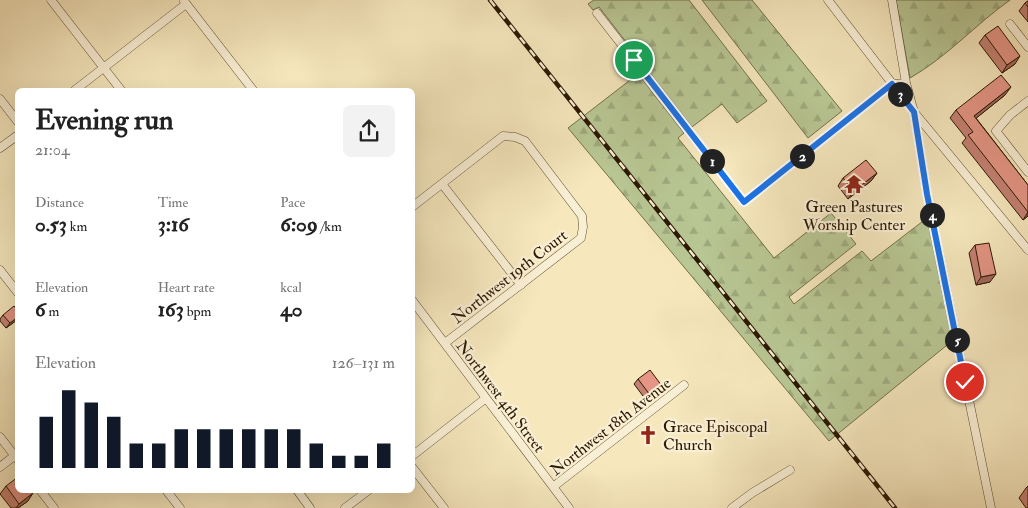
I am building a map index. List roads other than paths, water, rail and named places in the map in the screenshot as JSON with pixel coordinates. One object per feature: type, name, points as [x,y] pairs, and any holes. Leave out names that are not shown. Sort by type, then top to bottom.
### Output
[{"type":"street","points":[[51,0],[119,88]]},
{"type":"street","points":[[828,0],[914,112],[1028,250]]},
{"type":"street","points":[[892,0],[906,83],[914,112],[927,194],[991,508]]},
{"type":"street","points":[[78,88],[185,2],[251,88]]},
{"type":"street","points":[[597,13],[744,202],[892,84],[906,83]]},
{"type":"street","points":[[1010,24],[1028,47]]},
{"type":"street","points":[[0,98],[15,118]]},
{"type":"street","points":[[1028,101],[1010,115],[996,131],[1028,172]]},
{"type":"street","name":"Northwest 19th Court","points":[[442,184],[503,136],[515,137],[524,142],[582,216],[583,227],[581,238],[444,343]]},
{"type":"street","points":[[0,148],[15,137]]},
{"type":"street","points":[[415,205],[442,184],[521,285]]},
{"type":"street","points":[[0,270],[15,289]]},
{"type":"street","name":"Northwest 4th Street","points":[[415,304],[552,488],[569,508]]},
{"type":"street","name":"Northwest 18th Avenue","points":[[552,488],[684,386]]},
{"type":"street","points":[[415,454],[486,398]]},
{"type":"street","points":[[0,437],[15,455]]},
{"type":"street","points":[[0,467],[15,457]]},
{"type":"street","points":[[732,508],[752,493],[790,470]]},
{"type":"street","points":[[415,472],[444,508]]},
{"type":"street","points":[[42,493],[54,508]]},
{"type":"street","points":[[168,493],[180,508]]},
{"type":"street","points":[[299,493],[310,508]]},
{"type":"street","points":[[346,508],[365,493]]},
{"type":"railway","points":[[490,0],[895,508]]},
{"type":"place","name":"Green Pastures Worship Center","points":[[854,184]]},
{"type":"place","name":"Grace Episcopal Church","points":[[648,435]]}]
